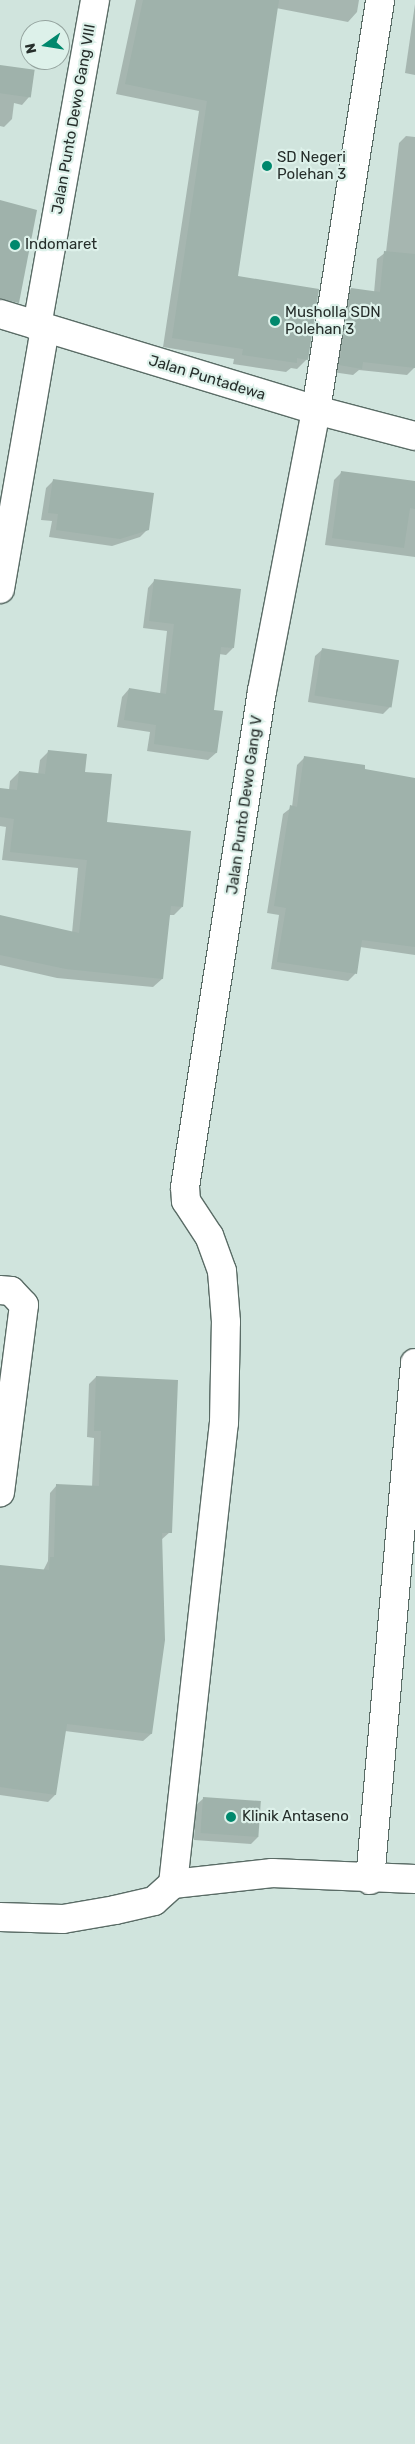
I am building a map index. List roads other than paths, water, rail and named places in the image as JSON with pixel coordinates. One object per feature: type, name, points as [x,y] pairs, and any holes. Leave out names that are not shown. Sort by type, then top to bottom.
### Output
[{"type":"street","name":"Jalan Punto Dewo Gang VIII","points":[[0,589],[95,0]]},
{"type":"street","name":"Jalan Punto Dewo Gang V","points":[[173,1884],[224,1423],[226,1322],[222,1271],[209,1236],[186,1201],[189,1148],[221,966],[262,692],[316,410],[380,0]]},
{"type":"street","name":"Jalan Puntadewa","points":[[0,314],[316,410],[415,436]]},
{"type":"street","points":[[0,1290],[11,1291],[24,1305],[0,1492]]},
{"type":"street","points":[[370,1880],[415,1363]]},
{"type":"street","points":[[0,1917],[63,1919],[154,1901],[173,1884],[272,1873],[370,1880],[415,1879]]},
{"type":"place","name":"SD Negeri Polehan 3","points":[[267,166]]},
{"type":"place","name":"Indomaret","points":[[15,245]]},
{"type":"place","name":"Musholla SDN Polehan 3","points":[[275,321]]},
{"type":"place","name":"Klinik Antaseno","points":[[231,1817]]}]
